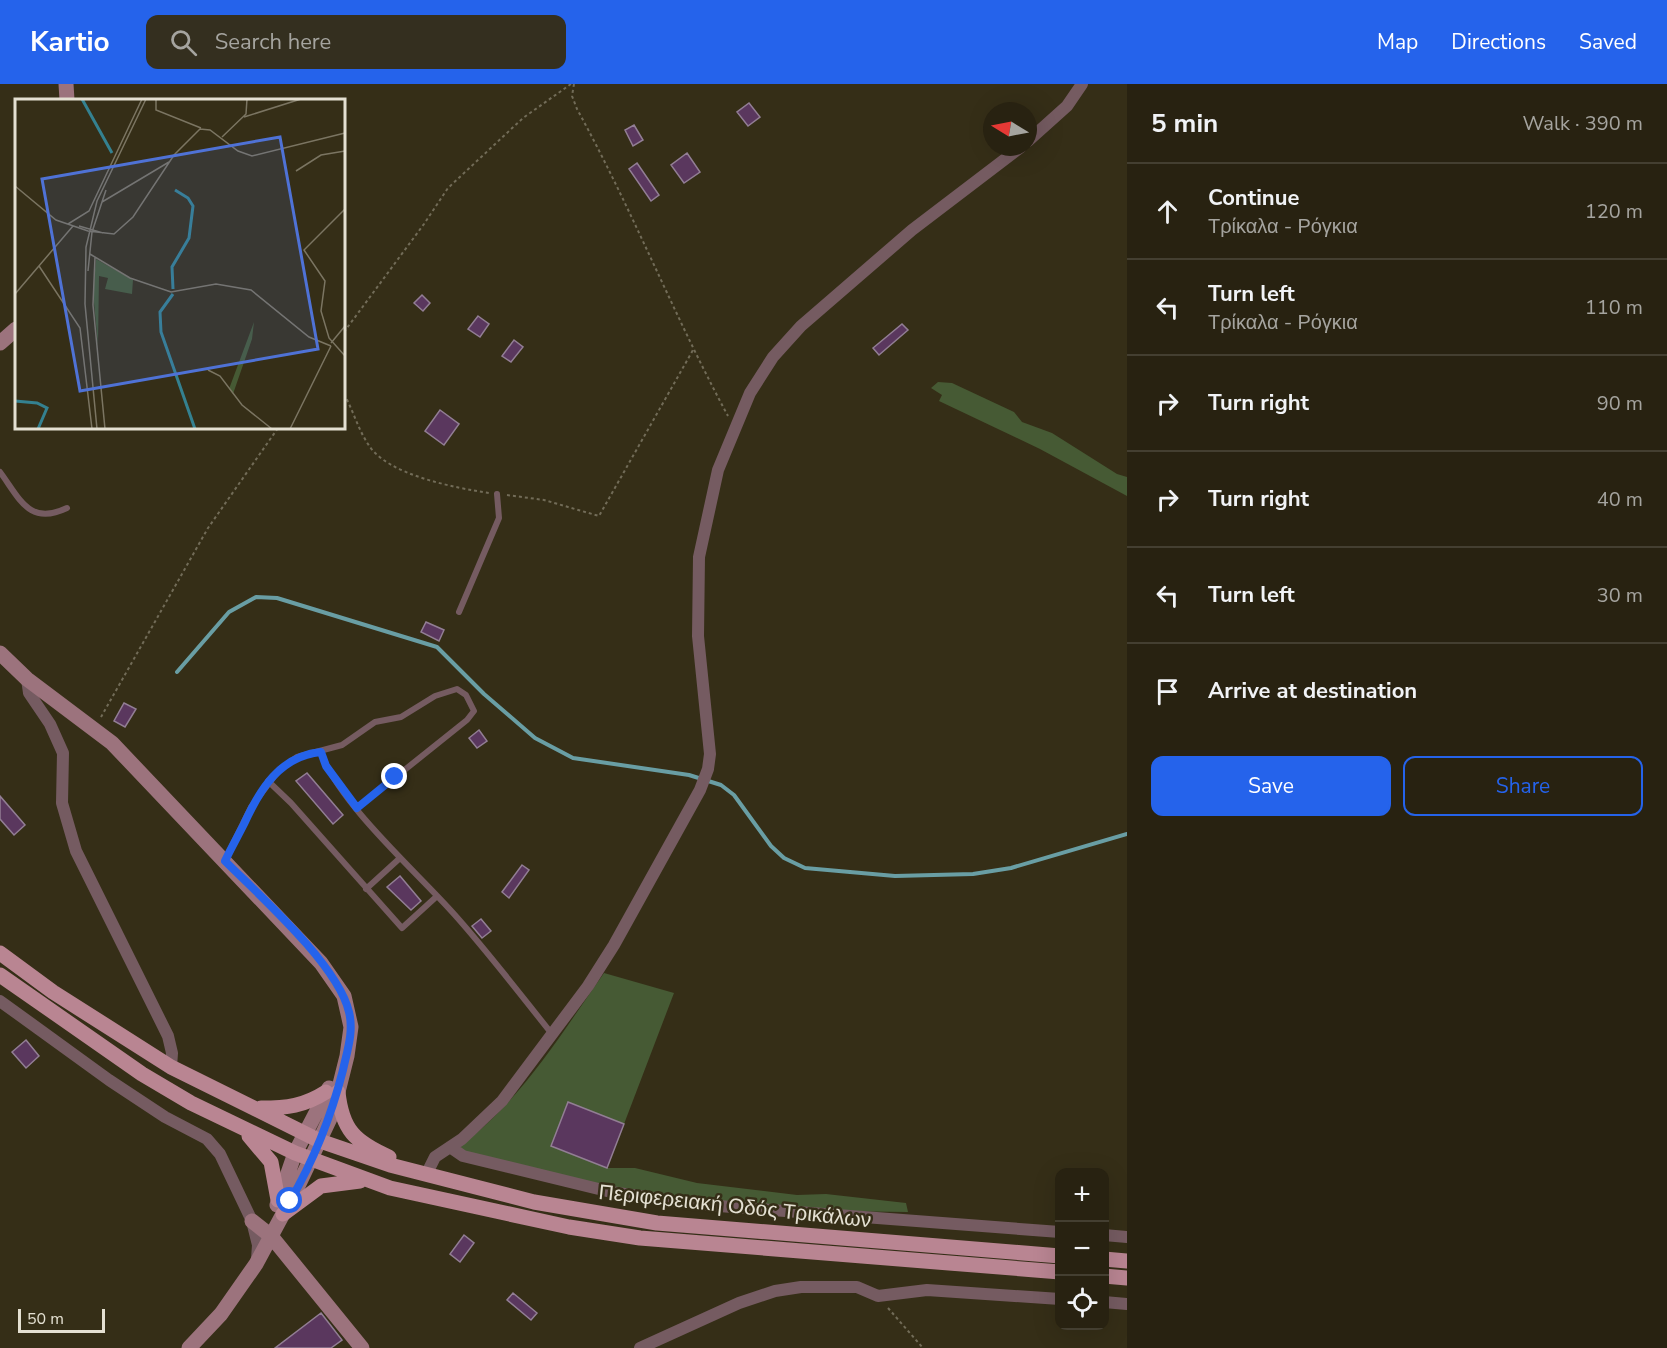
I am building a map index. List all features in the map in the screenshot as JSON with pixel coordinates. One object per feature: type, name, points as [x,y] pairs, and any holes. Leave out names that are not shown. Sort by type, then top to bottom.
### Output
[{"type":"main road","name":"Περιφερειακή Οδός Τρικάλων","points":[[0,953],[53,992],[171,1067],[320,1141],[362,1157],[534,1202],[657,1223],[1055,1256]]},
{"type":"main road","name":"Περιφερειακή Οδός Τρικάλων","points":[[0,975],[161,1086],[295,1153],[370,1181],[461,1205],[602,1233],[683,1243],[1055,1272]]},
{"type":"main road","points":[[254,1107],[282,1109],[302,1105],[332,1092],[352,1135],[369,1148],[422,1174]]},
{"type":"main road","points":[[243,1129],[271,1162],[277,1218]]},
{"type":"main road","points":[[277,1218],[321,1185],[370,1181]]},
{"type":"main road","points":[[1109,1259],[1127,1261]]},
{"type":"main road","points":[[1109,1276],[1127,1278]]},
{"type":"street","points":[[66,84],[67,99]]},
{"type":"street","points":[[1037,133],[1067,106],[1082,84]]},
{"type":"street","points":[[422,1174],[435,1157],[450,1147],[501,1101],[553,1034],[602,965],[700,790],[708,770],[709,741],[698,636],[699,556],[714,483],[734,427],[762,372],[793,334],[912,230],[1009,156]]},
{"type":"street","points":[[0,343],[15,330]]},
{"type":"street","points":[[0,653],[27,679],[112,743],[321,963],[344,996],[351,1027],[343,1069],[332,1092],[304,1133],[295,1153],[277,1218],[362,1348]]},
{"type":"street","points":[[27,679],[29,693],[50,724],[63,753],[62,803],[76,851],[168,1036],[172,1053],[171,1067]]},
{"type":"street","points":[[0,1001],[109,1080],[165,1117],[207,1139],[219,1154],[252,1221],[258,1245],[256,1264]]},
{"type":"street","points":[[189,1348],[222,1314],[256,1264],[277,1218],[320,1141],[332,1092]]},
{"type":"street","points":[[450,1147],[463,1156],[567,1181],[666,1200],[1055,1232]]},
{"type":"street","points":[[252,1221],[277,1218]]},
{"type":"street","points":[[1109,1235],[1127,1237]]},
{"type":"street","points":[[640,1348],[739,1303],[776,1291],[839,1285],[857,1287],[878,1296],[927,1290],[1055,1299]]},
{"type":"street","points":[[1109,1302],[1127,1304]]},
{"type":"lane","points":[[0,472],[29,510],[42,515],[67,508]]},
{"type":"lane","points":[[459,612],[499,518],[497,494]]},
{"type":"lane","points":[[225,861],[251,807],[268,781],[297,757],[342,745],[375,722],[401,717],[435,696],[457,689],[466,694],[474,711],[467,720],[357,808]]},
{"type":"lane","points":[[321,752],[326,766],[357,808],[466,928],[553,1034]]},
{"type":"lane","points":[[268,781],[291,803],[402,928],[436,897]]},
{"type":"lane","points":[[366,889],[400,858]]},
{"type":"path","points":[[345,331],[448,188],[523,118],[573,84]]},
{"type":"path","points":[[573,84],[572,96],[577,109],[666,285],[693,350],[734,427]]},
{"type":"path","points":[[345,396],[368,446],[384,459],[433,481],[497,494],[544,500],[599,516],[693,350]]},
{"type":"path","points":[[94,730],[208,528],[277,429]]},
{"type":"path","points":[[878,1296],[923,1348]]},
{"type":"green space","points":[[938,382],[952,383],[1014,412],[1022,422],[1052,433],[1117,474],[1127,477],[1127,496],[1040,449],[939,401],[942,395],[931,388]]},
{"type":"green space","points":[[604,973],[674,993],[624,1124],[568,1102],[551,1146],[607,1168],[635,1168],[697,1183],[797,1195],[826,1194],[906,1203],[908,1212],[833,1211],[627,1192],[460,1150],[461,1145],[503,1108],[539,1065]]},
{"type":"building","points":[[749,103],[760,117],[748,126],[737,112]]},
{"type":"building","points":[[634,125],[643,140],[633,146],[625,130]]},
{"type":"building","points":[[687,153],[700,172],[684,183],[671,165]]},
{"type":"building","points":[[637,163],[659,195],[651,201],[629,169]]},
{"type":"building","points":[[422,295],[430,303],[423,311],[414,303]]},
{"type":"building","points":[[478,316],[489,324],[480,337],[468,329]]},
{"type":"building","points":[[902,324],[908,330],[879,355],[873,348]]},
{"type":"building","points":[[514,340],[523,347],[511,362],[502,356]]},
{"type":"building","points":[[440,410],[459,424],[444,445],[425,431]]},
{"type":"building","points":[[426,622],[444,630],[439,641],[421,632]]},
{"type":"building","points":[[124,703],[136,709],[125,727],[114,721]]},
{"type":"building","points":[[479,730],[487,741],[477,748],[469,738]]},
{"type":"building","points":[[307,773],[343,815],[333,824],[296,781]]},
{"type":"building","points":[[0,796],[25,825],[14,835],[0,819]]},
{"type":"building","points":[[522,865],[529,870],[509,898],[502,892]]},
{"type":"building","points":[[400,876],[421,901],[411,910],[387,887]]},
{"type":"building","points":[[481,919],[491,931],[482,938],[472,926]]},
{"type":"building","points":[[26,1040],[39,1056],[26,1068],[12,1052]]},
{"type":"building","points":[[568,1102],[624,1124],[607,1168],[551,1146]]},
{"type":"building","points":[[464,1235],[474,1243],[460,1262],[450,1254]]},
{"type":"building","points":[[513,1293],[537,1313],[531,1320],[507,1300]]},
{"type":"building","points":[[321,1313],[342,1340],[331,1348],[275,1348]]},
{"type":"waterway","points":[[177,672],[229,612],[256,597],[277,598],[437,647],[484,694],[535,738],[573,758],[689,775],[721,785],[734,795],[771,846],[784,858],[805,868],[895,876],[973,874],[1011,868],[1127,834]]},
{"type":"route","points":[[290,1201],[333,1112],[350,1040],[350,1012],[344,996],[321,963],[225,861],[251,807],[268,781],[297,757],[321,752],[326,766],[357,808],[395,777]]}]
